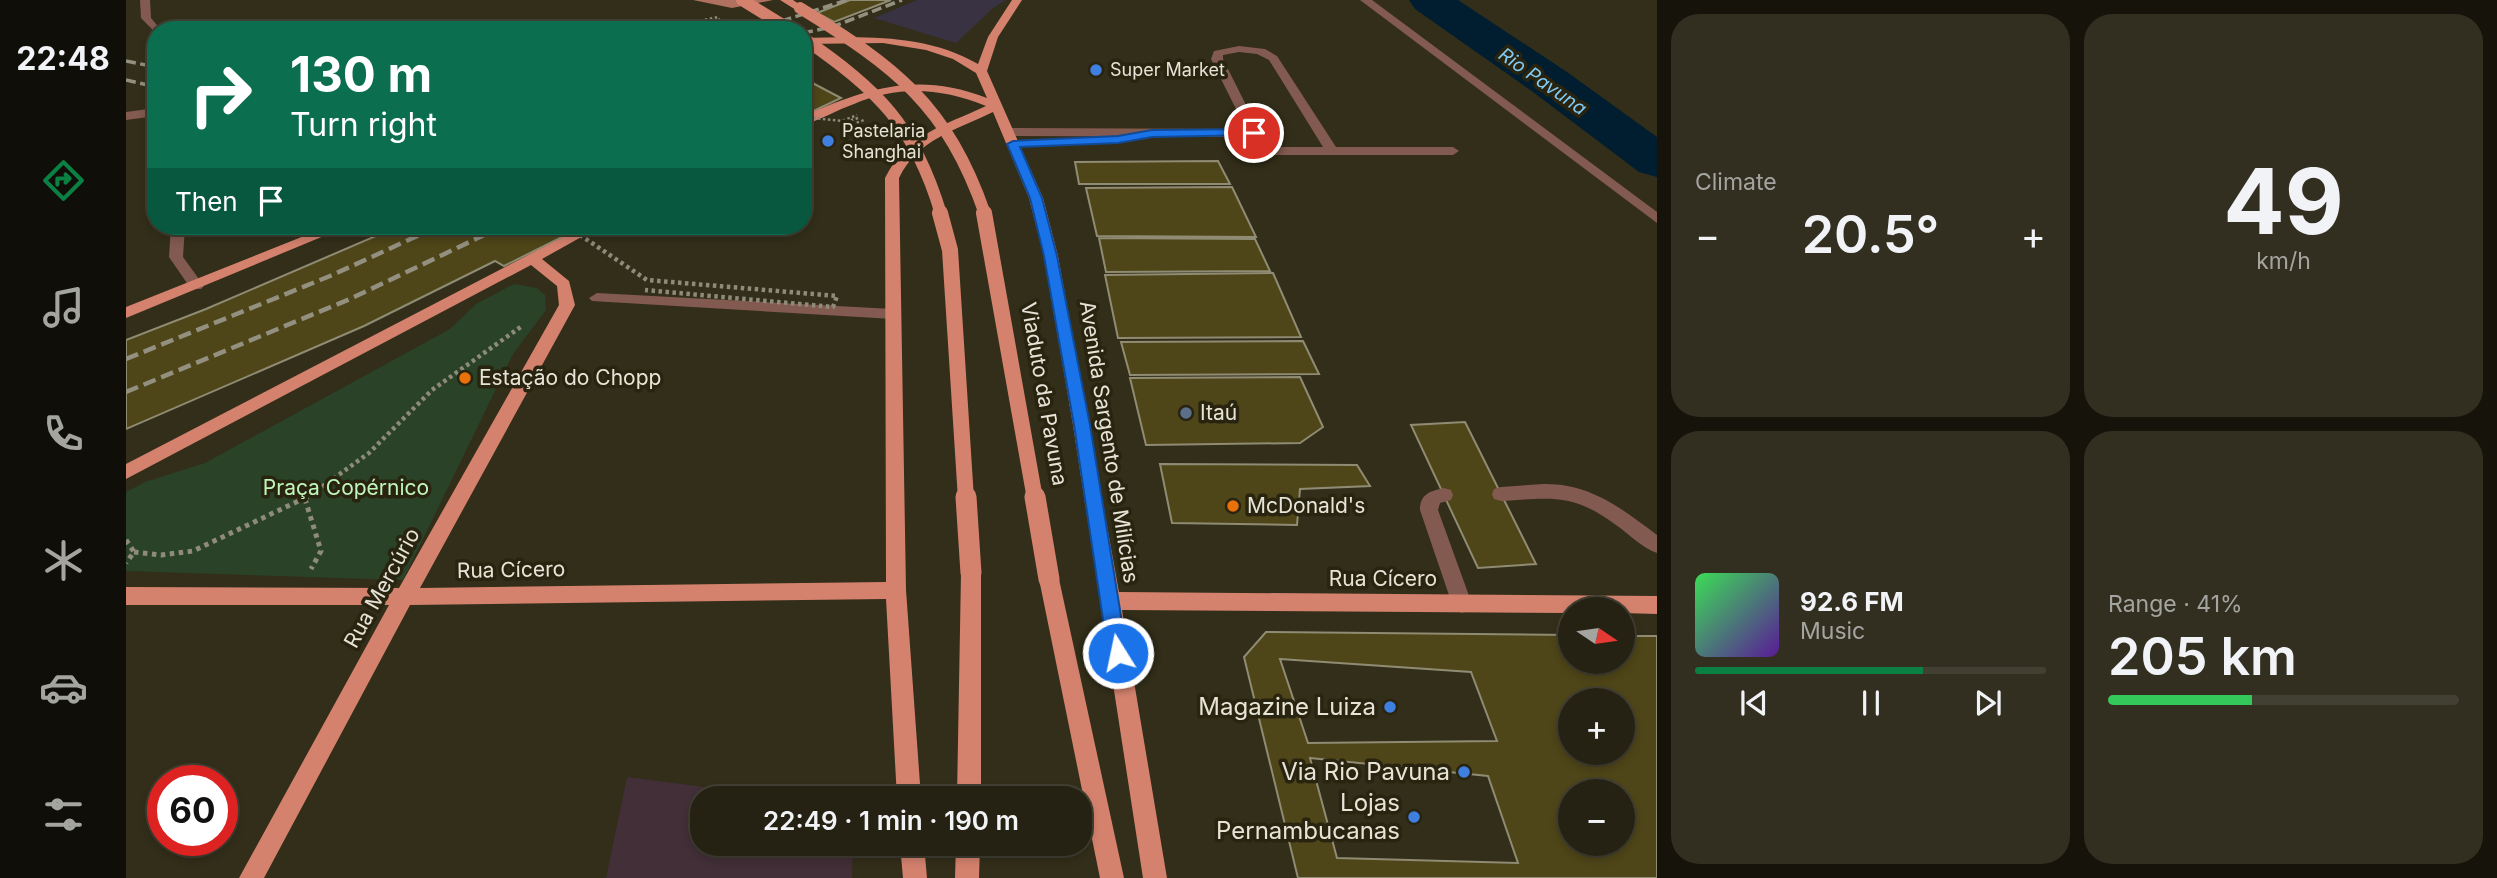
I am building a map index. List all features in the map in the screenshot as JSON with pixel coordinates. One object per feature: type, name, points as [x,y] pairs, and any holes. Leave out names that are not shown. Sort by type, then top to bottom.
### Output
[{"type":"main road","points":[[698,0],[713,4],[739,5],[766,0]]},
{"type":"main road","points":[[742,0],[776,21]]},
{"type":"main road","name":"Viaduto da Pavuna","points":[[785,0],[856,44],[909,85],[958,148],[986,218],[1049,579],[1112,878]]},
{"type":"main road","points":[[812,40],[867,39],[928,47],[957,57],[981,71],[993,37],[1017,0]]},
{"type":"main road","points":[[867,39],[884,58],[890,73],[891,88]]},
{"type":"main road","points":[[812,46],[832,58],[889,107],[922,161],[942,217],[950,250],[971,573],[969,786]]},
{"type":"main road","name":"Avenida Sargento de Milícias","points":[[981,71],[1036,198],[1051,256],[1082,425],[1155,878]]},
{"type":"main road","points":[[812,115],[891,88],[933,85],[962,92],[995,105]]},
{"type":"main road","points":[[908,786],[896,590],[892,178],[907,153],[930,135],[995,105]]},
{"type":"main road","points":[[126,313],[319,235]]},
{"type":"main road","points":[[126,472],[577,235]]},
{"type":"main road","name":"Rua Mercúrio","points":[[251,878],[567,305],[564,284],[532,259]]},
{"type":"main road","name":"Rua Cícero","points":[[126,596],[405,597],[896,590]]},
{"type":"main road","name":"Rua Cícero","points":[[1109,601],[1657,606]]},
{"type":"main road","points":[[913,856],[915,878]]},
{"type":"main road","points":[[967,878],[968,856]]},
{"type":"street","points":[[145,0],[148,21]]},
{"type":"street","points":[[1365,0],[1657,219]]},
{"type":"street","points":[[1332,151],[1273,58],[1253,50],[1227,50],[1218,53],[1217,60],[1264,149],[1332,151],[1453,151]]},
{"type":"street","points":[[126,116],[147,113]]},
{"type":"street","points":[[1011,138],[1118,140],[1152,134],[1254,133]]},
{"type":"street","points":[[180,235],[176,257],[196,286]]},
{"type":"street","points":[[597,298],[893,314]]},
{"type":"street","points":[[1501,494],[1570,492],[1590,499],[1657,545]]},
{"type":"street","points":[[1444,495],[1434,496],[1429,502],[1429,510],[1462,604]]},
{"type":"path","points":[[699,21],[718,17],[720,21]]},
{"type":"path","points":[[812,119],[842,121],[858,115],[864,120],[854,124],[848,121],[857,117],[861,120]]},
{"type":"path","points":[[580,235],[647,280],[836,296],[833,307],[645,290]]},
{"type":"path","points":[[126,540],[134,552],[161,555],[192,551],[232,536],[305,499],[369,453],[432,390],[527,323]]},
{"type":"path","points":[[298,595],[321,551],[305,499]]},
{"type":"path","points":[[126,563],[134,552]]},
{"type":"shaded area","points":[[917,0],[1006,0],[993,8],[956,43],[874,18]]},
{"type":"shaded area","points":[[627,777],[697,786],[690,786],[690,856],[853,856],[852,878],[606,878]]},
{"type":"green space","name":"Praça Copérnico","points":[[514,284],[537,288],[545,295],[546,310],[513,354],[403,580],[126,571],[126,492],[145,482],[205,463],[450,329],[476,304]]},
{"type":"building","points":[[850,0],[891,0],[834,22],[817,13]]},
{"type":"building","points":[[812,83],[841,98],[812,112]]},
{"type":"building","points":[[1218,161],[1230,184],[1079,184],[1075,162]]},
{"type":"building","points":[[1232,187],[1256,237],[1097,236],[1086,188]]},
{"type":"building","points":[[378,235],[566,235],[504,266],[495,261],[364,326],[126,429],[126,340],[206,309]]},
{"type":"building","points":[[1099,238],[1255,239],[1270,271],[1106,272]]},
{"type":"building","points":[[1273,273],[1301,337],[1118,338],[1105,275]]},
{"type":"building","points":[[1303,341],[1319,374],[1130,375],[1121,342]]},
{"type":"building","points":[[1300,377],[1323,427],[1300,443],[1146,445],[1130,378]]},
{"type":"building","points":[[1465,422],[1536,564],[1478,568],[1411,425]]},
{"type":"building","name":"McDonald's","points":[[1160,464],[1357,465],[1370,486],[1300,489],[1297,525],[1172,523]]},
{"type":"building","name":"Via Rio Pavuna","points":[[1266,632],[1558,635],[1558,674],[1635,674],[1635,636],[1657,636],[1657,878],[1298,878],[1244,657]]},
{"type":"building","name":"Magazine Luiza","points":[[1280,659],[1471,672],[1497,741],[1308,743]]},
{"type":"building","name":"Lojas Pernambucanas","points":[[1310,758],[1488,776],[1518,863],[1337,858]]},
{"type":"waterway","name":"Rio Pavuna","points":[[1430,0],[1550,82],[1657,161]]},
{"type":"railway","points":[[782,21],[847,0]]},
{"type":"railway","points":[[812,31],[832,27],[902,0]]},
{"type":"railway","points":[[126,61],[147,65]]},
{"type":"railway","points":[[126,80],[147,85]]},
{"type":"railway","points":[[126,359],[330,276],[419,235]]},
{"type":"railway","points":[[126,392],[350,299],[484,235]]},
{"type":"place","name":"Super Market","points":[[1096,70]]},
{"type":"place","name":"Pastelaria Shanghai","points":[[828,141]]},
{"type":"place","name":"Estação do Chopp","points":[[465,378]]},
{"type":"place","name":"Itaú","points":[[1186,413]]},
{"type":"place","name":"McDonald's","points":[[1233,506]]},
{"type":"place","name":"Magazine Luiza","points":[[1390,707]]},
{"type":"place","name":"Via Rio Pavuna","points":[[1464,772]]},
{"type":"place","name":"Lojas Pernambucanas","points":[[1414,817]]},
{"type":"route","points":[[1118,653],[1082,425],[1051,256],[1036,198],[1013,144],[1118,140],[1152,134],[1254,133]]}]
